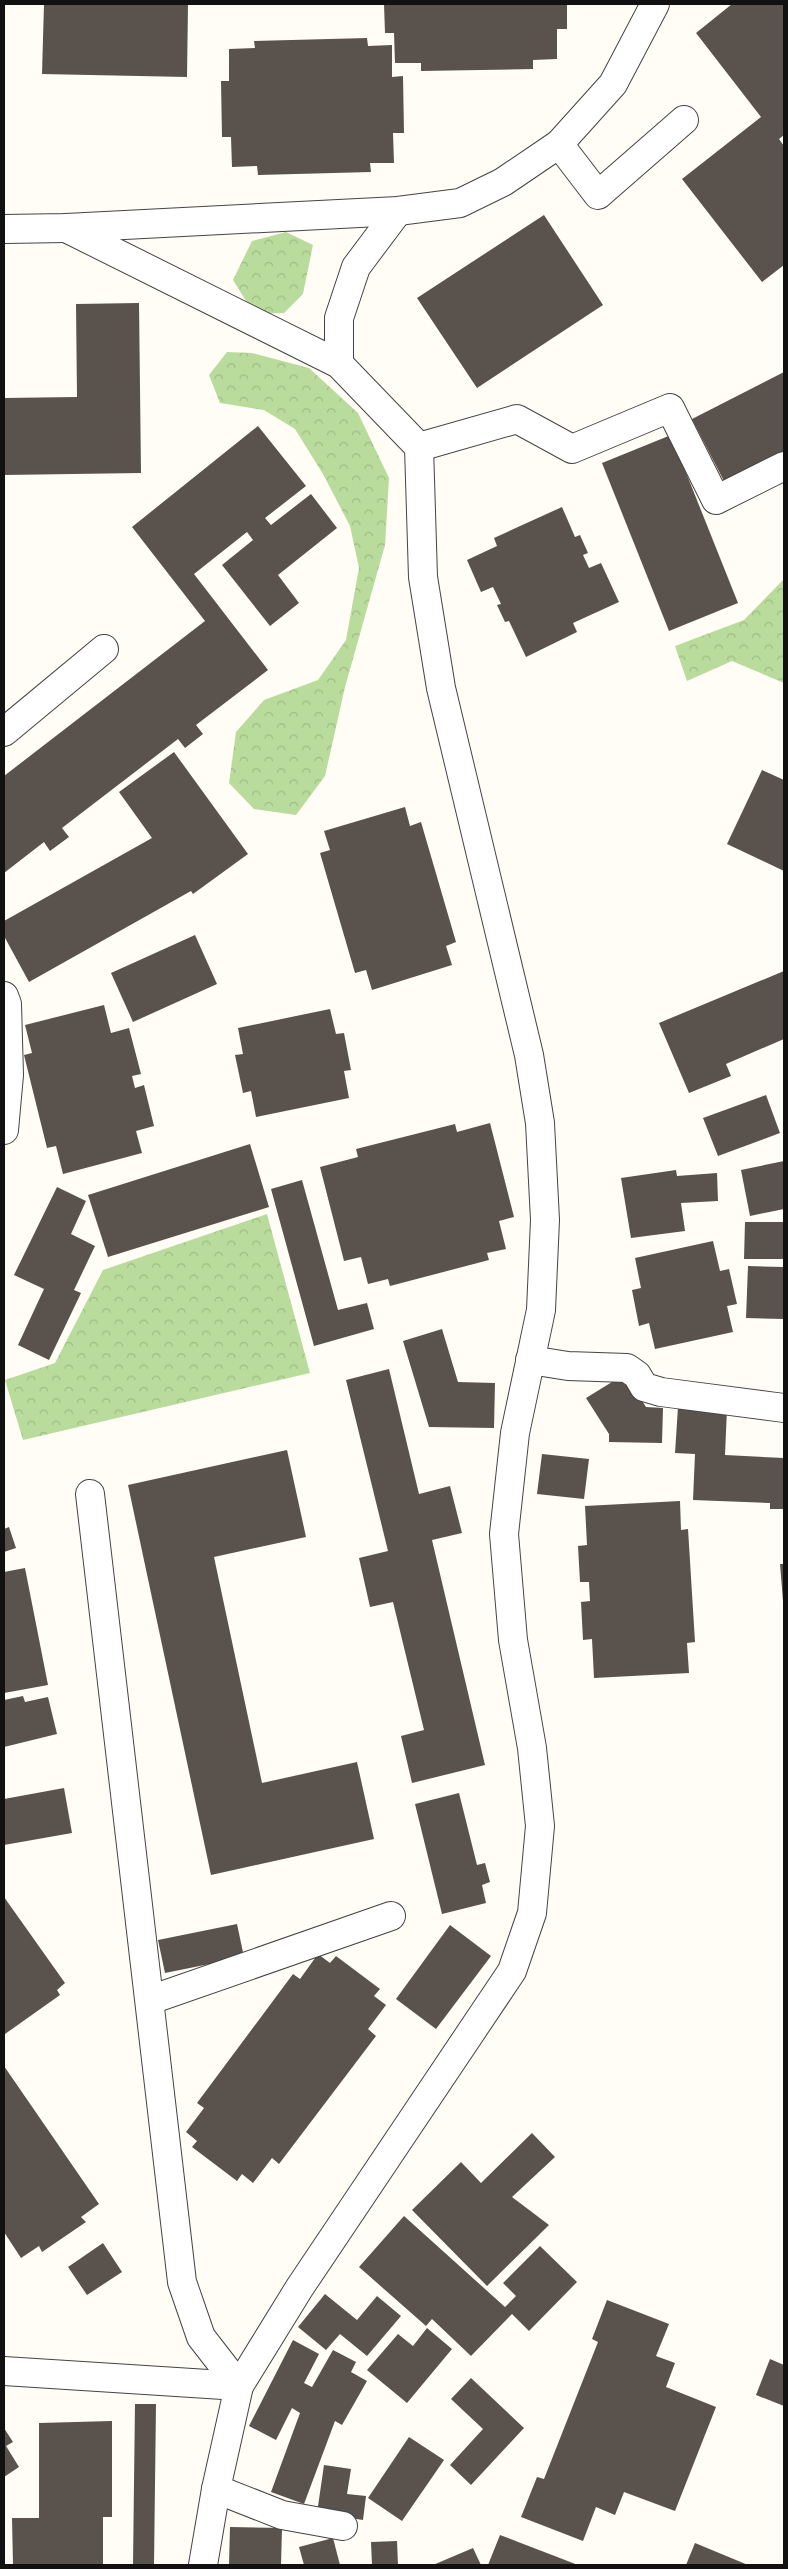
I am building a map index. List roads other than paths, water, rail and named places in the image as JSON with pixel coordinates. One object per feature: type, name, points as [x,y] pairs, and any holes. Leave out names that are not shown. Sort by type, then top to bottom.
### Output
[{"type":"street","points":[[4,228],[66,228],[398,211],[460,203],[503,182],[559,144],[613,84],[655,4]]},
{"type":"street","points":[[559,144],[598,195],[684,120]]},
{"type":"street","points":[[339,364],[339,318],[356,266],[398,211]]},
{"type":"street","points":[[66,228],[339,364],[419,448],[423,577],[441,688],[529,1055],[540,1123],[544,1220],[541,1310],[515,1433],[504,1534],[514,1640],[532,1748],[540,1826],[532,1913],[512,1971],[300,2286],[239,2386],[216,2489],[203,2565]]},
{"type":"street","points":[[419,448],[518,419],[572,449],[670,408],[716,500],[784,466]]},
{"type":"street","points":[[4,732],[104,649]]},
{"type":"street","points":[[4,996],[7,1004],[9,1075],[4,1130]]},
{"type":"street","points":[[530,1360],[568,1366],[627,1368],[637,1376],[644,1387],[661,1392],[784,1408]]},
{"type":"street","points":[[90,1494],[182,2282],[201,2337],[239,2386]]},
{"type":"street","points":[[150,2000],[391,1916]]},
{"type":"street","points":[[4,2371],[239,2386]]},
{"type":"street","points":[[216,2489],[282,2515],[343,2526]]}]
